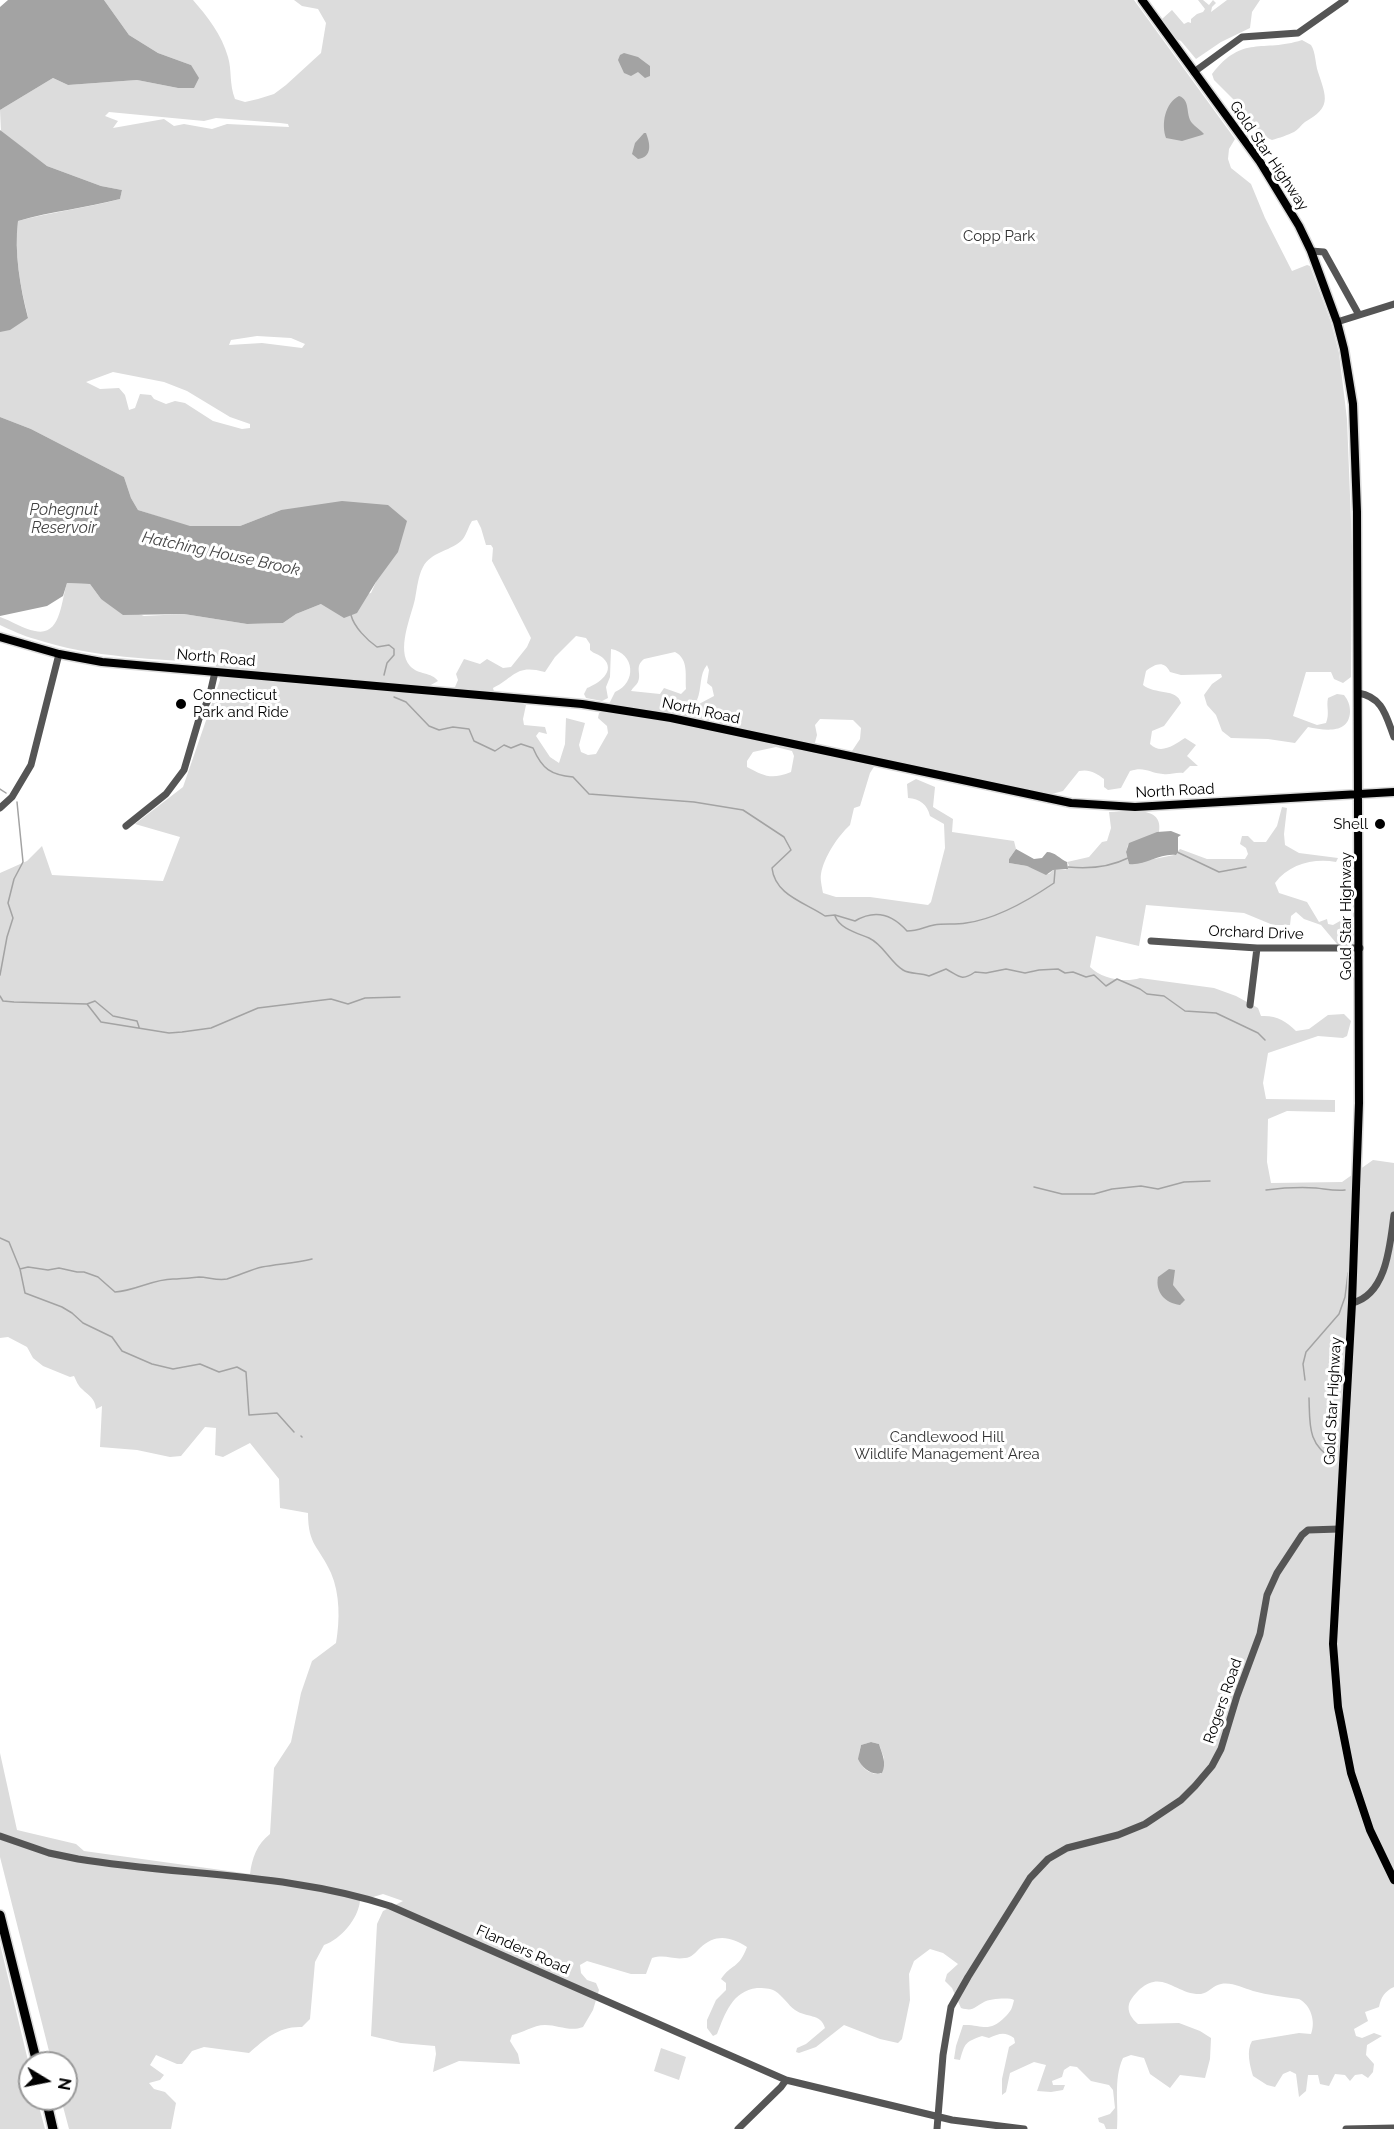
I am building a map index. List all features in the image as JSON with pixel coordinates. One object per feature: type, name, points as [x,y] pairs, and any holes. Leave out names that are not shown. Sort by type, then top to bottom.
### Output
[{"type":"highway","points":[[0,1915],[34,2051]]},
{"type":"highway","points":[[49,2111],[53,2129]]},
{"type":"main road","name":"Gold Star Highway","points":[[1142,0],[1275,185],[1311,251],[1337,322],[1349,375],[1355,430],[1360,948],[1359,1115],[1352,1303],[1333,1644],[1345,1749],[1361,1805],[1394,1880]]},
{"type":"main road","name":"North Road","points":[[0,637],[59,654],[102,662],[407,687],[609,708],[671,718],[1071,803],[1135,807],[1394,792]]},
{"type":"street","points":[[1194,72],[1242,37],[1298,33],[1345,0]]},
{"type":"street","points":[[1311,251],[1324,252],[1359,315]]},
{"type":"street","points":[[1337,322],[1394,304]]},
{"type":"street","points":[[0,808],[12,797],[31,765],[59,654]]},
{"type":"street","points":[[126,826],[166,794],[184,770],[216,672]]},
{"type":"street","points":[[1358,693],[1368,695],[1379,703],[1394,737]]},
{"type":"street","name":"Orchard Drive","points":[[1151,941],[1257,948],[1360,948]]},
{"type":"street","points":[[1250,1005],[1257,948]]},
{"type":"street","points":[[1352,1303],[1366,1297],[1379,1280],[1389,1250],[1394,1215]]},
{"type":"street","name":"Rogers Road","points":[[938,2116],[942,2055],[951,2007],[1030,1878],[1038,1867],[1058,1852],[1066,1848],[1118,1836],[1145,1824],[1181,1800],[1195,1786],[1212,1766],[1221,1749],[1237,1696],[1260,1634],[1267,1595],[1277,1573],[1302,1535],[1308,1530],[1339,1529]]},
{"type":"street","name":"Flanders Road","points":[[1,1836],[78,1859],[295,1884],[369,1899],[422,1920],[786,2080],[938,2116],[1024,2129]]},
{"type":"street","points":[[738,2129],[786,2080]]},
{"type":"street","points":[[937,2129],[938,2116]]},
{"type":"street","points":[[1346,2129],[1394,2128]]},
{"type":"green space","points":[[104,0],[193,0],[222,41],[229,62],[235,99],[245,102],[274,94],[321,53],[326,23],[318,9],[302,6],[294,0],[1134,0],[1235,139],[1229,149],[1228,159],[1231,168],[1251,184],[1265,218],[1292,271],[1310,266],[1331,322],[1339,353],[1347,419],[1352,547],[1351,677],[1343,683],[1334,679],[1331,672],[1306,672],[1293,716],[1317,725],[1326,723],[1328,698],[1337,694],[1344,695],[1348,701],[1349,719],[1340,728],[1308,727],[1295,743],[1268,739],[1231,738],[1222,731],[1204,695],[1212,684],[1222,677],[1221,674],[1181,675],[1170,672],[1165,666],[1156,665],[1146,671],[1143,685],[1175,695],[1181,703],[1164,726],[1152,731],[1150,744],[1163,749],[1185,738],[1196,745],[1187,756],[1198,766],[1190,766],[1183,773],[1158,773],[1143,769],[1130,771],[1121,788],[1108,790],[1104,787],[1104,779],[1098,775],[1090,771],[1079,771],[1063,791],[1052,794],[879,759],[870,773],[860,806],[854,808],[850,825],[828,854],[821,878],[823,893],[836,897],[870,897],[928,905],[931,902],[945,848],[944,824],[930,816],[922,803],[908,798],[907,784],[916,779],[935,787],[933,807],[953,819],[952,832],[1014,841],[1016,849],[1009,863],[1027,866],[1049,874],[1053,870],[1066,870],[1069,865],[1067,862],[1089,857],[1102,842],[1107,841],[1111,828],[1109,812],[1150,813],[1159,823],[1159,832],[1128,845],[1126,852],[1129,864],[1174,855],[1180,849],[1207,859],[1245,859],[1248,854],[1246,848],[1240,844],[1242,836],[1248,836],[1254,842],[1266,842],[1277,826],[1282,807],[1287,808],[1285,845],[1299,853],[1338,858],[1336,862],[1319,861],[1302,864],[1287,871],[1275,883],[1279,893],[1307,902],[1319,922],[1327,919],[1328,924],[1333,925],[1347,917],[1354,920],[1355,941],[1353,945],[1337,944],[1321,925],[1304,919],[1296,912],[1291,916],[1290,925],[1273,925],[1244,913],[1146,905],[1139,946],[1096,936],[1090,967],[1114,979],[1140,978],[1214,988],[1236,996],[1258,1008],[1261,1016],[1280,1019],[1296,1031],[1309,1029],[1328,1015],[1344,1014],[1351,1021],[1347,1036],[1343,1038],[1318,1036],[1268,1053],[1263,1083],[1266,1099],[1335,1100],[1335,1112],[1287,1111],[1268,1119],[1267,1162],[1271,1183],[1342,1182],[1373,1160],[1394,1163],[1394,1987],[1384,1995],[1379,2007],[1365,2012],[1368,2021],[1354,2029],[1356,2036],[1362,2038],[1374,2033],[1382,2036],[1367,2045],[1366,2055],[1374,2064],[1373,2072],[1368,2078],[1362,2074],[1355,2075],[1350,2081],[1345,2075],[1335,2074],[1329,2086],[1320,2084],[1318,2075],[1308,2075],[1306,2091],[1299,2097],[1296,2074],[1290,2071],[1283,2074],[1275,2087],[1267,2085],[1253,2076],[1249,2058],[1252,2041],[1299,2033],[1311,2034],[1313,2024],[1307,2005],[1299,1999],[1276,1996],[1229,1984],[1218,1985],[1201,1994],[1184,1991],[1170,1984],[1156,1981],[1140,1989],[1132,1998],[1129,2007],[1130,2015],[1138,2024],[1179,2023],[1211,2038],[1210,2059],[1205,2078],[1180,2075],[1170,2088],[1150,2074],[1144,2058],[1131,2055],[1123,2058],[1117,2084],[1117,2129],[1106,2129],[1098,2118],[1110,2114],[1115,2108],[1113,2090],[1109,2085],[1091,2081],[1077,2067],[1070,2066],[1064,2070],[1062,2077],[1052,2081],[1053,2085],[1065,2085],[1063,2090],[1037,2091],[1046,2065],[1034,2062],[1010,2073],[1006,2092],[1002,2095],[1002,2079],[1009,2047],[1015,2043],[1014,2038],[1007,2034],[976,2038],[966,2044],[960,2060],[954,2059],[963,2025],[989,2027],[994,2025],[1009,2013],[1014,2000],[994,1999],[971,2009],[961,2008],[952,1988],[945,1981],[947,1974],[958,1964],[943,1953],[930,1949],[914,1961],[909,1974],[910,2000],[902,2039],[898,2043],[880,2039],[844,2025],[816,2047],[796,2052],[797,2048],[806,2044],[825,2028],[823,2023],[817,2018],[795,2010],[775,1991],[762,1988],[748,1990],[735,1999],[717,2034],[713,2036],[707,2028],[707,2020],[716,2000],[726,1990],[726,1983],[721,1979],[738,1963],[747,1947],[724,1938],[706,1943],[687,1958],[652,1958],[646,1974],[631,1974],[587,1961],[580,1965],[581,1973],[587,1980],[596,1983],[599,1990],[593,2010],[583,2027],[573,2029],[541,2025],[512,2035],[510,2041],[518,2054],[520,2064],[459,2061],[433,2072],[435,2046],[401,2043],[371,2036],[377,1924],[383,1911],[403,1901],[383,1894],[360,1901],[356,1915],[348,1927],[337,1938],[324,1945],[315,1962],[310,2019],[302,2027],[279,2031],[249,2053],[204,2047],[192,2051],[182,2064],[156,2055],[150,2065],[164,2075],[160,2080],[149,2083],[154,2089],[165,2092],[176,2103],[171,2129],[69,2129],[64,2111],[78,2111],[78,2051],[49,2051],[0,1857],[0,1753],[17,1830],[76,1844],[84,1851],[250,1874],[256,1852],[270,1834],[274,1768],[291,1742],[301,1693],[312,1661],[336,1643],[338,1625],[336,1590],[327,1564],[312,1539],[308,1513],[280,1508],[279,1479],[250,1443],[223,1457],[215,1455],[216,1428],[205,1427],[181,1456],[170,1457],[137,1450],[100,1447],[102,1406],[96,1409],[93,1400],[79,1386],[74,1376],[70,1377],[43,1366],[33,1358],[27,1347],[8,1337],[0,1338],[0,873],[27,861],[42,846],[52,875],[163,881],[180,837],[135,824],[183,787],[220,680],[215,663],[124,657],[79,650],[17,633],[0,625],[0,617],[35,631],[50,629],[59,616],[67,583],[90,584],[101,599],[144,616],[184,614],[247,624],[283,623],[296,614],[321,604],[371,593],[376,582],[281,510],[240,526],[190,527],[138,510],[124,477],[31,429],[0,417],[0,330],[28,317],[18,269],[18,221],[120,199],[122,190],[101,186],[47,166],[1,132],[0,110],[53,78],[68,85],[137,80],[178,88],[191,65],[158,53],[129,35]],"holes":[[[109,112],[204,121],[216,118],[280,123],[288,124],[289,127],[227,124],[212,129],[184,124],[174,126],[164,119],[113,128],[118,121],[105,116]],[[257,336],[291,338],[305,344],[302,348],[262,343],[229,345],[231,340]],[[113,372],[164,382],[187,391],[230,417],[250,424],[250,428],[242,429],[213,421],[185,403],[175,401],[166,404],[154,399],[151,395],[140,394],[135,408],[129,410],[125,395],[119,388],[100,389],[86,382]],[[477,520],[486,545],[491,545],[493,548],[492,561],[531,638],[527,647],[511,667],[503,668],[487,659],[480,664],[464,659],[456,674],[458,680],[455,687],[450,689],[429,686],[438,681],[432,676],[413,669],[404,651],[419,578],[426,562],[461,541],[472,521]],[[576,636],[586,638],[590,644],[590,650],[603,658],[608,668],[604,676],[587,688],[584,694],[586,698],[602,701],[608,698],[606,687],[610,677],[611,649],[625,656],[630,669],[627,682],[615,692],[606,710],[599,713],[598,718],[607,726],[608,733],[596,754],[588,755],[581,752],[579,745],[585,723],[566,718],[565,744],[559,763],[550,757],[536,736],[539,732],[547,734],[545,727],[524,725],[526,705],[494,692],[493,688],[522,670],[545,672],[555,657]],[[675,652],[684,663],[686,689],[681,694],[664,688],[660,694],[631,691],[638,682],[641,662],[644,659]],[[707,665],[709,670],[707,683],[712,687],[714,696],[699,704],[697,700]],[[820,719],[853,720],[861,728],[860,739],[850,754],[814,746],[817,735],[815,725]],[[776,747],[792,751],[794,756],[791,772],[778,776],[763,775],[747,767],[747,761],[753,752]],[[871,1742],[879,1744],[884,1758],[881,1774],[870,1772],[862,1766],[861,1745]]]},
{"type":"green space","points":[[1198,0],[1203,0],[1209,5],[1213,0],[1216,3],[1211,12],[1227,0],[1260,0],[1252,12],[1250,28],[1221,42],[1196,59],[1181,41],[1176,39],[1162,19],[1172,10],[1184,24],[1191,23],[1191,19],[1205,9]]},
{"type":"green space","points":[[1302,40],[1313,48],[1325,102],[1319,112],[1295,131],[1272,140],[1257,133],[1238,104],[1214,80],[1212,74],[1223,62],[1244,49],[1288,44]]},
{"type":"green space","points":[[0,1944],[26,2051],[18,2051],[18,2111],[40,2111],[45,2129],[0,2129]]},
{"type":"green space","points":[[661,2048],[686,2057],[679,2080],[654,2071]]},
{"type":"water","points":[[8,0],[104,0],[129,35],[158,53],[191,65],[199,78],[194,88],[178,88],[137,80],[68,85],[53,78],[0,110],[0,7]]},
{"type":"water","points":[[624,53],[638,57],[650,66],[650,76],[645,78],[638,72],[631,76],[624,73],[618,60]]},
{"type":"water","points":[[1179,96],[1187,104],[1192,123],[1204,134],[1182,141],[1166,138],[1165,114],[1170,104]]},
{"type":"water","points":[[0,130],[47,166],[101,186],[122,190],[120,199],[18,221],[18,270],[28,318],[10,330],[0,332]]},
{"type":"water","points":[[646,133],[649,149],[646,156],[638,159],[632,154],[635,143]]},
{"type":"water","name":"Pohegnut Reservoir","points":[[0,417],[31,429],[124,477],[138,510],[190,526],[240,526],[281,510],[342,501],[388,505],[407,521],[398,552],[357,613],[344,618],[321,604],[296,614],[283,623],[247,624],[184,614],[123,615],[101,599],[90,584],[67,583],[63,596],[47,606],[0,616]]},
{"type":"water","points":[[1171,831],[1181,835],[1178,837],[1176,855],[1129,864],[1126,852],[1129,843],[1157,832]]},
{"type":"water","points":[[1016,849],[1034,859],[1042,858],[1047,852],[1053,853],[1067,862],[1068,869],[1053,870],[1046,875],[1027,866],[1009,863]]},
{"type":"water","points":[[1169,1269],[1175,1270],[1173,1285],[1185,1300],[1180,1305],[1162,1296],[1158,1287],[1158,1277]]},
{"type":"water","points":[[871,1742],[879,1744],[883,1755],[882,1773],[878,1774],[868,1770],[858,1759],[861,1745]]},
{"type":"waterway","name":"Hatching House Brook","points":[[351,615],[358,629],[373,644],[377,647],[389,645],[394,649],[394,655],[387,663],[384,675]]},
{"type":"waterway","name":"Hatching House Brook","points":[[394,697],[406,702],[429,726],[439,730],[453,727],[469,729],[474,741],[495,751],[504,745],[511,748],[521,744],[533,748],[548,770],[559,775],[573,777],[589,794],[694,802],[743,810],[784,837],[791,850],[772,868],[779,885],[792,897],[825,916],[835,915],[855,921],[869,915],[883,915],[907,931],[938,924],[978,921],[1012,908],[1054,883],[1055,870]]},
{"type":"waterway","points":[[0,789],[6,793]]},
{"type":"waterway","points":[[0,975],[13,918],[8,903],[14,879],[23,862],[17,802]]},
{"type":"waterway","name":"Hatching House Brook","points":[[1177,852],[1219,872],[1246,867]]},
{"type":"waterway","name":"Hatching House Brook","points":[[1068,867],[1099,867],[1128,858]]},
{"type":"waterway","points":[[835,916],[845,927],[874,941],[898,966],[909,972],[929,976],[946,969],[957,976],[966,977],[975,972],[986,973],[1006,969],[1025,973],[1058,969],[1065,973],[1073,972],[1086,977],[1094,975],[1106,986],[1117,979],[1147,994],[1164,996],[1185,1011],[1216,1013],[1258,1033],[1265,1040]]},
{"type":"waterway","points":[[0,996],[3,1001],[87,1004],[101,1022],[169,1033],[211,1028],[258,1008],[331,999],[348,1004],[365,998],[400,997]]},
{"type":"waterway","points":[[87,1004],[95,1001],[113,1016],[137,1021],[139,1027]]},
{"type":"waterway","points":[[1034,1187],[1062,1194],[1094,1194],[1112,1189],[1141,1186],[1158,1189],[1184,1182],[1210,1181]]},
{"type":"waterway","points":[[1266,1190],[1284,1188],[1345,1190]]},
{"type":"waterway","points":[[0,1238],[9,1242],[20,1269],[25,1293],[62,1307],[83,1323],[112,1337],[122,1351],[152,1364],[173,1369],[200,1364],[219,1372],[237,1367],[246,1372],[249,1415],[277,1413],[294,1432]]},
{"type":"waterway","points":[[20,1269],[59,1268],[84,1272],[98,1277],[115,1292],[166,1280],[199,1277],[227,1279],[262,1267],[312,1259]]},
{"type":"waterway","points":[[1305,1380],[1303,1364],[1306,1352],[1339,1314],[1345,1297],[1348,1273]]},
{"type":"waterway","points":[[1309,1398],[1310,1425],[1314,1440],[1325,1454],[1334,1460]]},
{"type":"place","name":"Connecticut Park and Ride","points":[[181,704]]},
{"type":"place","name":"Shell","points":[[1380,824]]},
{"type":"park label","name":"Copp Park","points":[[999,236]]},
{"type":"park label","name":"Candlewood Hill Wildlife Management Area","points":[[947,1446]]}]
